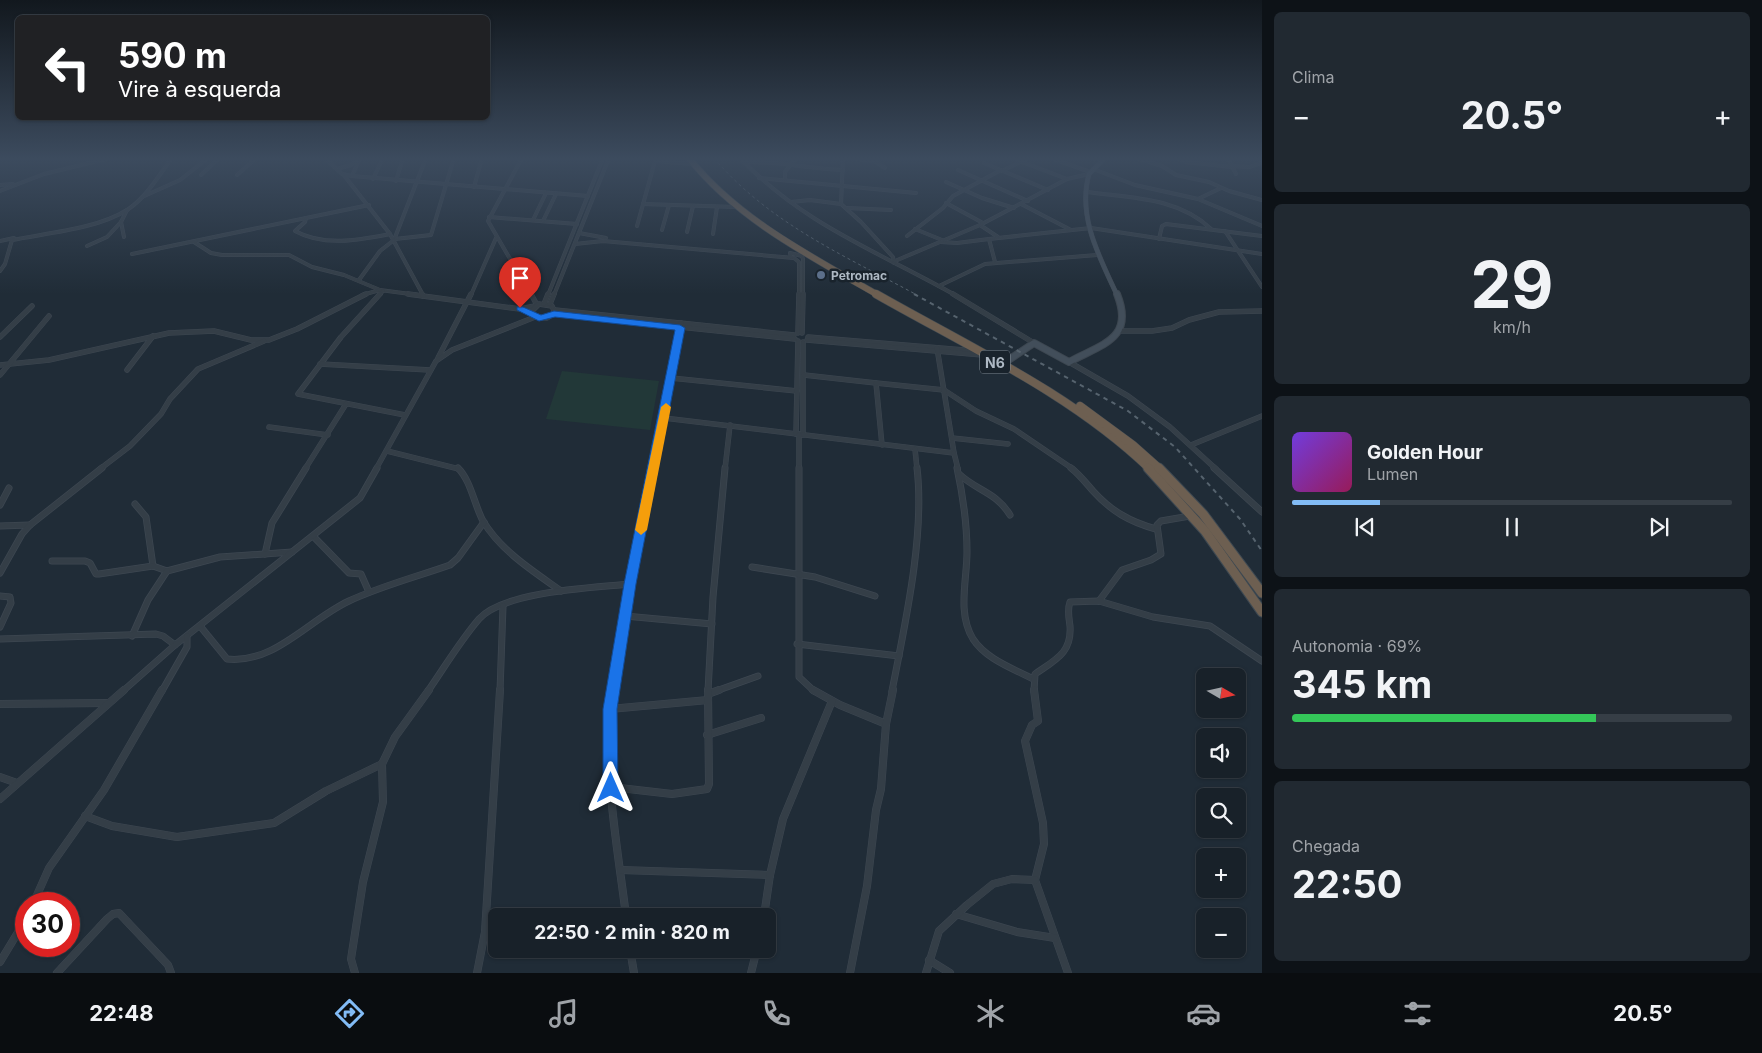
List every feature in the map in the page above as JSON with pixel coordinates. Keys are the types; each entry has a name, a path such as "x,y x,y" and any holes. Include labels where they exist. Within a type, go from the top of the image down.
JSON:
{"highway":[{"name":"N6","path":"732,203 815,256 980,353 1004,363 1066,403 1116,439 1168,486 1193,515 1232,565 1262,612"},
{"name":"N6","path":"742,203 756,214 1099,418 1165,472 1219,532 1262,593"}],"street":[{"path":"0,241 103,221 127,210 135,203"},
{"path":"359,280 380,251 394,240 409,203"},
{"path":"394,240 429,236 439,203"},
{"path":"497,203 488,220 496,238 536,306"},
{"path":"533,220 541,203"},
{"path":"543,221 551,203"},
{"path":"544,304 585,203"},
{"path":"550,304 591,203"},
{"path":"793,203 819,223 983,310 1034,344 1128,396 1191,445 1262,512"},
{"path":"836,203 841,204 857,216 895,262"},
{"path":"906,236 940,211 946,203"},
{"path":"947,203 982,224 998,237"},
{"path":"1001,203 1014,208"},
{"path":"1069,362 1117,335 1121,331 1123,316 1119,300 1097,255 1088,203"},
{"path":"1162,203 1198,215 1211,229"},
{"path":"1208,203 1262,226"},
{"path":"132,254 369,204 394,240 423,296"},
{"path":"637,226 643,204 736,207"},
{"path":"895,262 982,224 1021,204 1071,230"},
{"path":"662,230 669,205"},
{"path":"687,232 693,206"},
{"path":"713,234 717,207"},
{"path":"847,208 891,210"},
{"path":"87,246 107,237 121,222 127,210"},
{"path":"490,216 577,224"},
{"path":"306,218 305,222 295,231 325,240 355,240 390,234"},
{"path":"121,222 124,238"},
{"path":"1159,239 1162,226 1166,224 1262,236"},
{"path":"915,229 941,241 957,243 1091,228 1262,254"},
{"path":"1225,231 1262,287"},
{"path":"579,233 634,242 791,255 798,254 803,260 801,338 796,392 800,435"},
{"path":"0,271 8,258 9,244 17,238"},
{"path":"0,799 175,645 360,498 387,452 405,415 467,303 496,238"},
{"path":"989,239 995,262"},
{"path":"575,244 602,241 634,242"},
{"path":"194,242 210,253 290,255 312,267 359,280 381,290 467,303 520,308 550,304"},
{"path":"791,255 797,245"},
{"path":"791,255 803,260 815,256"},
{"path":"939,286 978,265 995,262 1097,255"},
{"path":"797,259 804,375 800,435 797,573 799,677 803,682 832,701 886,724"},
{"path":"0,573 22,534 30,525 130,446 162,414 170,399 198,369 288,333 361,295 381,290"},
{"path":"381,290 320,364 298,394 405,415"},
{"path":"550,304 555,312"},
{"path":"0,337 32,306"},
{"path":"534,316 532,309 536,306"},
{"path":"520,308 534,316 548,318 555,312 801,338 980,353"},
{"path":"1121,331 1152,331 1172,328 1189,320 1219,312 1262,311"},
{"path":"0,375 49,316"},
{"path":"436,361 452,350 534,316"},
{"path":"625,908 611,788 610,709 630,584 681,326"},
{"path":"0,365 46,362 117,342 180,331 209,331 266,341"},
{"path":"127,370 153,335"},
{"path":"1004,363 1034,344"},
{"path":"937,350 980,353"},
{"path":"937,350 959,473 967,550 965,615 970,633 990,656 1033,680"},
{"path":"320,364 430,370"},
{"path":"804,375 944,390 976,411 1014,429 1074,470 1101,500 1120,516 1136,524 1156,529"},
{"path":"671,378 796,392"},
{"path":"876,383 882,445"},
{"path":"265,554 272,523 346,404"},
{"path":"1191,445 1262,416"},
{"path":"664,418 954,453"},
{"path":"611,788 676,794 707,789 709,774 708,697 712,624 720,509 730,425"},
{"path":"269,427 328,435"},
{"path":"952,438 1008,444"},
{"path":"850,973 867,886 876,810 881,789 886,724 907,613 920,494 915,449"},
{"path":"387,452 458,468 463,473 484,522 508,551 561,591"},
{"path":"959,473 968,482 1001,500 1010,515"},
{"path":"0,505 9,488"},
{"path":"135,504 146,517 153,566"},
{"path":"1099,601 1105,597 1118,574 1127,568 1161,554 1156,529 1157,524 1161,521 1193,515"},
{"path":"200,626 223,657 239,661 263,654 279,647 333,609 369,592 450,565 458,558 484,522"},
{"path":"0,526 30,525"},
{"path":"313,536 349,573 361,574 369,592"},
{"path":"52,561 84,561 90,564 96,574 99,574 153,566 167,571 220,558 292,552"},
{"path":"752,567 797,573 843,583 875,596"},
{"path":"132,636 148,600 167,571"},
{"path":"355,973 351,959 363,882 383,802 382,764 394,737 480,618 517,600 561,591 630,584"},
{"path":"0,596 10,597 11,603 0,627"},
{"path":"1068,973 1036,880 1044,844 1043,823 1024,741 1032,725 1038,721 1040,712 1033,680 1041,668 1063,654 1071,638 1068,606 1070,602 1099,601 1146,615 1192,625 1210,626 1262,661"},
{"path":"477,973 485,932 499,738 503,606"},
{"path":"625,616 712,624"},
{"path":"0,639 160,635 175,645"},
{"path":"38,892 49,868 104,790 134,736 179,663 187,647 187,636"},
{"path":"797,644 899,656"},
{"path":"610,709 708,697 758,676"},
{"path":"765,908 770,875 783,819 832,701"},
{"path":"0,704 108,703"},
{"path":"707,735 761,718"},
{"path":"85,816 112,826 158,836 177,836 274,823 289,816 306,802 349,778 382,764"},
{"path":"0,778 17,783"},
{"path":"620,870 770,875"},
{"path":"926,973 939,931 956,914 993,884 1012,879 1036,880"},
{"path":"57,973 107,919 119,913 168,965 170,973"},
{"path":"956,914 1008,929 1055,938"},
{"path":"0,962 15,937"},
{"path":"632,958 634,973 640,973"},
{"path":"751,973 755,958"},
{"path":"929,960 950,973"}],"green space":[{"path":"562,371 659,381 650,430 546,419"}],"railway":[{"path":"762,203 808,236 917,295"},
{"path":"914,294 1128,411 1175,447 1240,519 1262,551"}],"slow traffic":[{"path":"641,530 666,407"}],"place":[{"name":"Petromac","path":"821,275"}],"route":[{"path":"520,308 539,318 548,318 554,314 680,328 664,418 630,584 610,709 611,788"}]}
